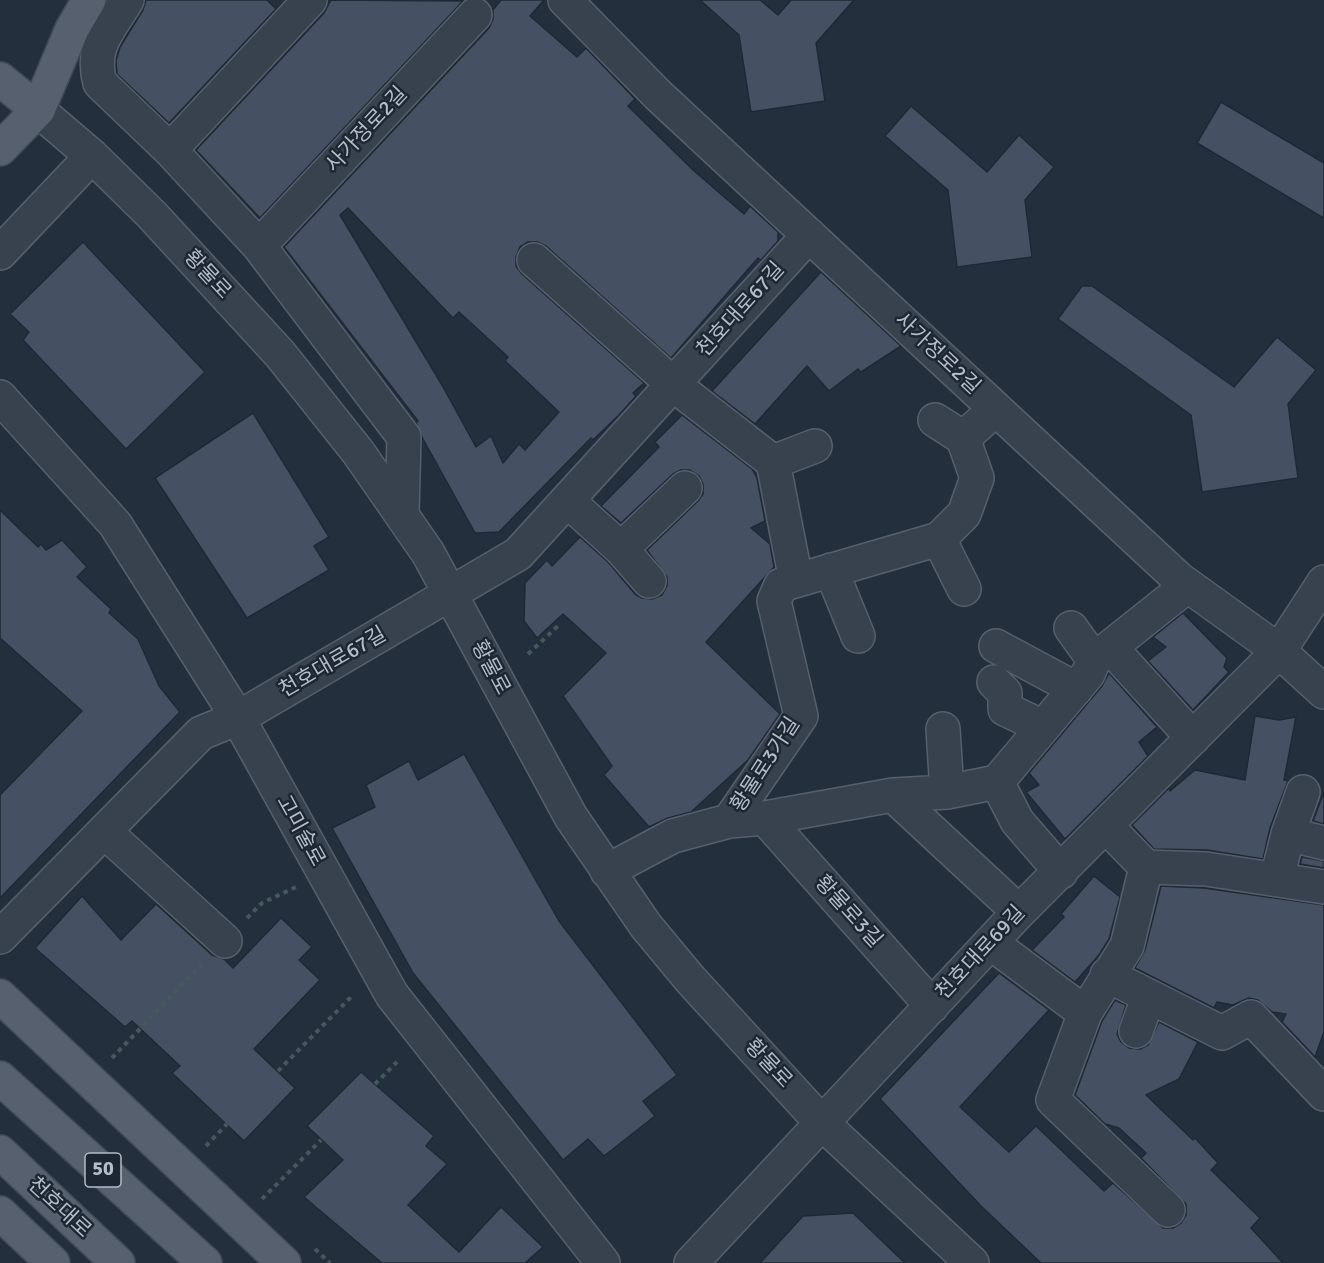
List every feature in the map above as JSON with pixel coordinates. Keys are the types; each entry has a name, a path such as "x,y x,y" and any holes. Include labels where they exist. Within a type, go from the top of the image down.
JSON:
{"main road":[{"path":"0,149 38,110 72,28 89,0"},
{"name":"황물로","path":"0,79 38,110"},
{"path":"0,996 284,1263"},
{"name":"50","path":"0,1078 205,1263"},
{"name":"천호대로","path":"0,1152 118,1263"},
{"path":"0,1213 52,1263"}],"street":[{"path":"127,0 97,49 96,69 100,83 170,150 259,246 404,437 402,513"},
{"path":"170,150 310,0"},
{"name":"사가정로2길","path":"565,0 658,95 1187,586 1280,651 1324,692"},
{"name":"사가정로2길","path":"259,246 475,15"},
{"name":"황물로","path":"38,110 92,156 152,215 280,354 358,452 402,513 451,595 571,817 646,926 690,979 822,1122 972,1263"},
{"path":"0,253 92,156"},
{"name":"천호대로67길","path":"0,938 201,733 238,718 518,554 809,235"},
{"path":"534,260 674,385 773,462 796,580"},
{"name":"고미술로","path":"0,398 115,524 238,718 392,995 603,1263"},
{"path":"935,420 963,438 996,409"},
{"name":"황물로3가길","path":"729,821 801,716 774,601 781,585 939,539 964,514 977,478 963,438"},
{"path":"773,462 815,446"},
{"path":"621,549 685,488"},
{"path":"568,501 621,549 649,581"},
{"path":"939,539 964,589"},
{"path":"831,570 858,636"},
{"name":"천호대로69길","path":"691,1263 1019,912 1107,827 1280,651 1324,582"},
{"path":"607,871 673,836 729,821 765,818 893,795 947,792 997,782 1076,689 1102,654 1187,586"},
{"path":"1071,628 1193,738"},
{"path":"996,646 1076,689"},
{"path":"994,682 1005,693 1005,709 1043,727"},
{"path":"943,729 947,792"},
{"path":"997,782 1017,821 1061,872"},
{"path":"1277,878 1288,834 1303,792"},
{"path":"893,795 1019,912"},
{"name":"황물로3길","path":"765,818 932,1006"},
{"path":"1107,827 1146,867 1206,869 1277,878 1324,887"},
{"path":"104,831 225,941"},
{"path":"1288,834 1324,843"},
{"path":"1146,867 1127,946 1085,1013 1053,1100 1168,1210"},
{"path":"991,943 1085,1013"},
{"path":"1107,975 1222,1033 1251,1017 1321,1079"},
{"path":"1136,1031 1149,996"}],"path":[{"name":"황물로","path":"528,654 560,624"},
{"path":"278,1071 352,996"},
{"path":"375,1084 398,1062"},
{"path":"206,1147 227,1124"},
{"path":"262,1200 321,1140"}],"building":[{"path":"146,0 267,0 276,9 169,123 117,74 116,61 120,47 143,10"},
{"path":"331,0 463,1 260,218 196,150 324,13"},
{"path":"501,0 544,0 530,16 577,57 586,48 635,99 628,106 693,170 744,214 750,206 778,232 778,241 761,260 758,258 671,358 546,246 537,242 528,242 520,247 516,257 516,266 522,274 644,383 633,393 636,396 619,415 593,440 591,438 499,532 475,533 423,439 416,422 418,421 284,247 489,28 493,19 493,10","holes":["348,208 453,318 459,312 508,357 505,361 559,412 525,450 519,444 503,463 491,436 476,447 442,385 340,215"]},
{"path":"700,0 760,0 778,15 791,0 854,0 816,43 825,101 751,112 739,35"},
{"path":"1221,102 1324,163 1324,218 1197,143"},
{"path":"911,106 987,172 1019,135 1054,167 1025,200 1032,257 957,267 948,190 885,136"},
{"path":"83,242 205,372 126,449 23,340 29,332 10,314"},
{"path":"821,272 901,346 861,372 858,369 829,391 807,366 755,424 712,391"},
{"path":"1082,286 1092,286 1234,387 1277,337 1316,370 1288,404 1298,478 1202,492 1191,415 1058,319"},
{"path":"253,413 329,537 314,546 329,570 247,618 155,478"},
{"path":"682,415 752,469 757,478 765,521 751,528 770,544 774,567 706,642 780,714 748,760 691,812 668,818 649,827 604,775 612,766 563,696 606,653 563,614 537,638 524,621 525,583 547,560 552,566 580,537 608,562 635,594 642,598 652,599 662,595 667,586 667,577 647,550 703,494 703,484 699,476 690,470 681,470 673,474 621,523 601,506 659,447 655,442"},
{"path":"0,510 38,547 41,544 46,550 62,540 87,567 77,577 111,609 109,613 138,639 159,686 180,712 0,898 0,795 82,711 0,638"},
{"path":"1183,613 1227,658 1224,667 1229,672 1193,710 1148,661 1166,647 1153,637"},
{"path":"1109,673 1157,727 1139,742 1148,756 1065,839 1026,792 1039,785 1029,773 1102,686"},
{"path":"1255,716 1279,720 1296,717 1284,780 1288,781 1270,828 1263,859 1207,850 1154,849 1132,825 1169,788 1170,791 1195,770 1245,780"},
{"path":"464,754 559,921 677,1075 643,1101 655,1116 604,1156 588,1139 563,1160 413,973 332,828 375,807 366,785 409,761 418,780"},
{"path":"1324,792 1324,824 1313,821"},
{"path":"1302,857 1324,861 1324,868 1300,864"},
{"path":"1094,876 1120,897 1109,939 1099,955 1075,982 1032,950 1064,917 1061,914"},
{"path":"1161,886 1204,888 1324,905 1324,1032 1315,1057 1282,1022 1286,1014 1272,1012 1258,1000 1249,998 1233,1005 1217,1002 1214,1008 1135,968 1145,950"},
{"path":"82,896 121,940 156,904 212,955 224,959 233,968 281,918 312,947 299,960 320,980 254,1049 295,1088 244,1141 172,1073 180,1066 132,1021 125,1027 35,948"},
{"path":"999,973 1049,1010 960,1107 1009,1152 1036,1126 1104,1191 1113,1183 1163,1228 1173,1228 1181,1223 1186,1215 1186,1204 1141,1158 1146,1153 1119,1128 1105,1124 1075,1095 1102,1021 1115,1000 1126,1005 1117,1034 1121,1042 1129,1048 1140,1049 1148,1045 1159,1022 1198,1042 1179,1079 1146,1095 1193,1140 1195,1138 1218,1163 1211,1170 1260,1218 1251,1228 1283,1263 1041,1263 982,1207 880,1099"},
{"path":"361,1072 434,1136 426,1146 447,1164 408,1205 459,1252 501,1207 543,1247 525,1263 382,1263 304,1197 343,1160 307,1126"},
{"path":"853,1213 905,1263 760,1263 803,1216"}]}
